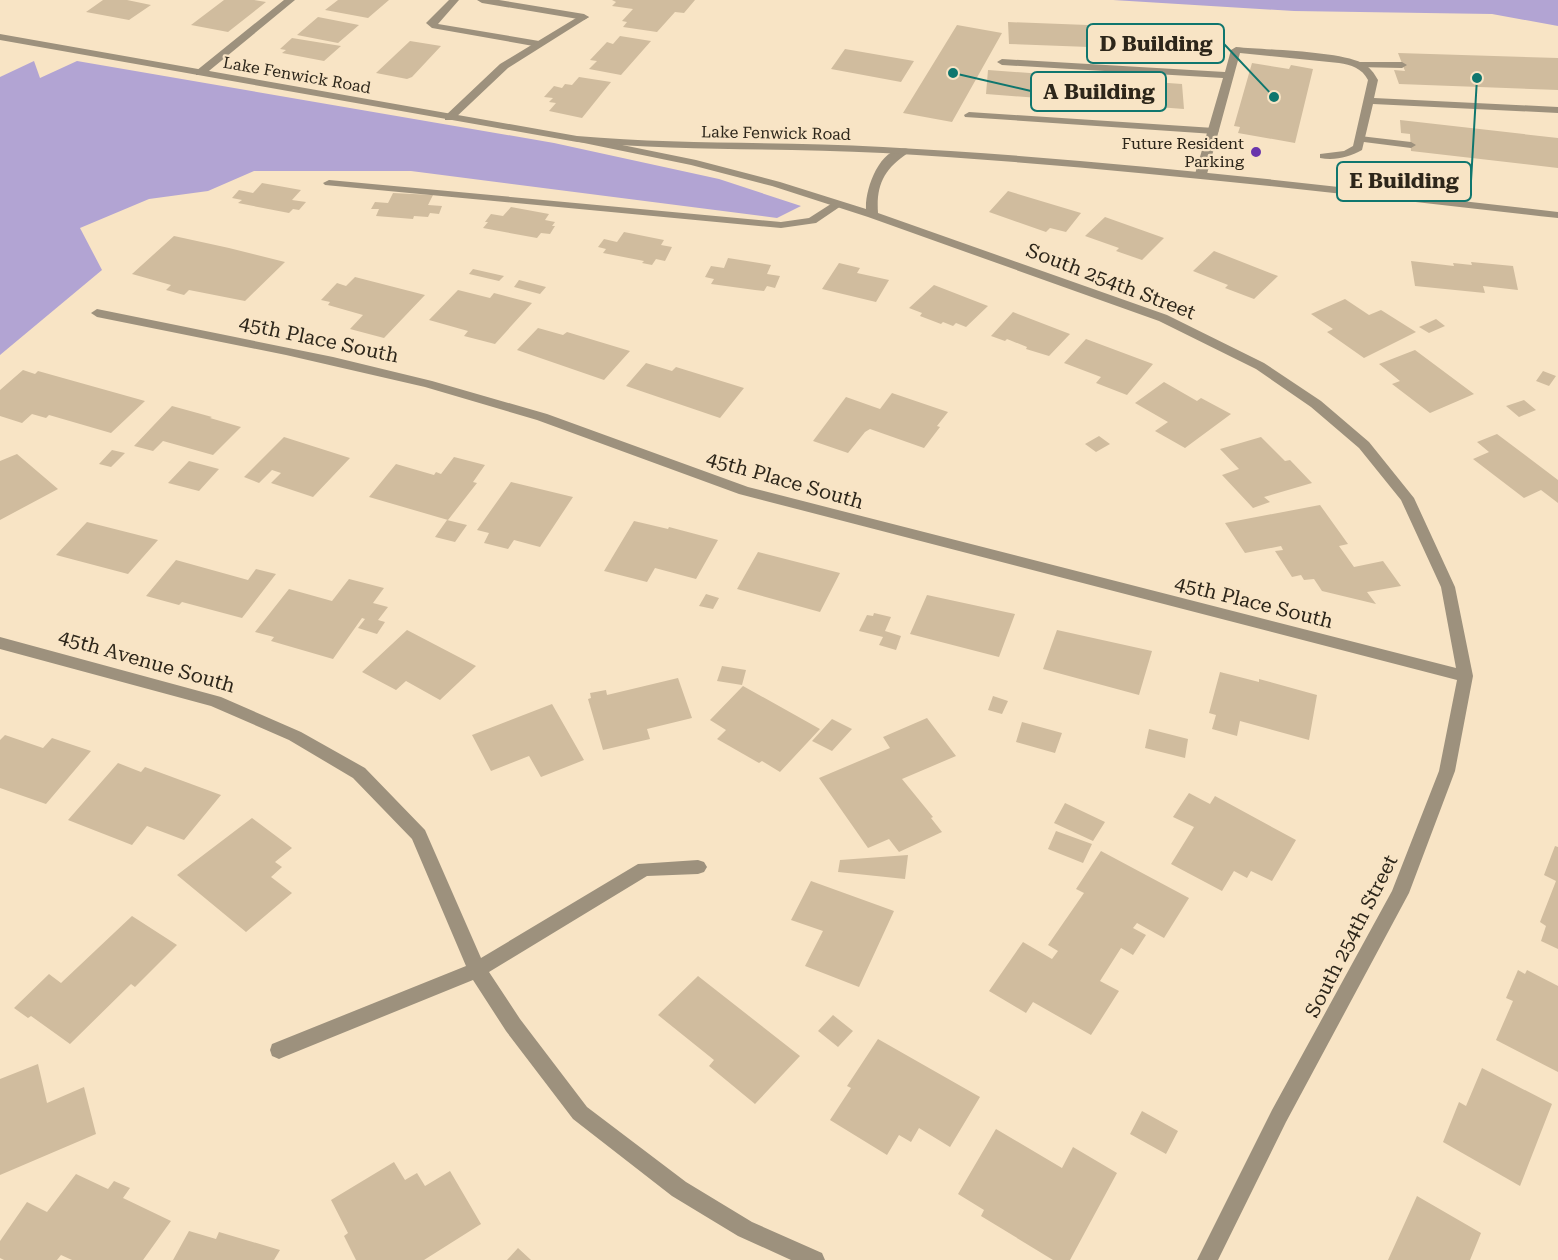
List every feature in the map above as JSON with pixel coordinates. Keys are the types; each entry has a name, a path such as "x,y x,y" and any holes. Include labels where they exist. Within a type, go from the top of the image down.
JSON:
{"street":[{"path":"200,73 290,0"},
{"path":"454,0 430,23 435,26 538,44"},
{"path":"449,118 493,74 584,17 482,0"},
{"name":"Lake Fenwick Road","path":"0,37 577,139 707,147 904,151 1201,174 1558,215"},
{"path":"1201,174 1236,50 1325,58 1356,64 1402,65"},
{"path":"1002,62 1229,75"},
{"path":"1324,156 1354,151 1360,139 1373,78 1369,72 1356,64"},
{"path":"1369,101 1558,110"},
{"path":"969,115 1214,131"},
{"name":"South 254th Street","path":"577,139 692,162 776,184 872,214 1163,318 1260,366 1316,404 1364,444 1407,498 1448,587 1465,676 1447,771 1400,893 1279,1116 1207,1260"},
{"path":"1360,139 1411,145"},
{"path":"872,214 870,197 879,172 891,159 904,151"},
{"path":"330,183 781,225 812,220 838,204"},
{"name":"45th Place South","path":"97,313 414,380 544,418 653,460 744,491 1465,676"},
{"name":"45th Avenue South","path":"0,643 215,701 295,736 359,773 419,835 477,970 513,1025 580,1113 678,1189 745,1229 815,1260"},
{"path":"279,1050 477,970 644,869 698,867"}],"shaded area":[{"path":"1113,0 1558,0 1558,26 1492,14 1294,11"},
{"path":"34,61 40,78 77,61 554,143 719,179 801,206 777,218 411,171 254,171 208,191 149,199 80,228 102,270 0,355 0,77"}],"building":[{"path":"103,0 127,0 151,5 129,20 86,12"},
{"path":"224,0 266,2 228,32 191,25"},
{"path":"338,0 389,0 368,18 325,10"},
{"path":"612,0 695,0 684,13 675,12 657,32 623,27 627,22 622,21 633,9 612,6 616,2"},
{"path":"318,17 359,25 338,43 297,35"},
{"path":"1008,22 1192,29 1196,51 1009,44"},
{"path":"957,25 1002,33 952,122 903,113"},
{"path":"620,36 651,41 621,75 589,69 597,61 590,60 607,42 613,44"},
{"path":"292,38 341,46 324,61 282,53 286,50 280,49"},
{"path":"410,41 441,46 412,77 407,79 376,73"},
{"path":"845,49 914,61 901,82 831,69"},
{"path":"1398,53 1558,58 1558,90 1399,84 1394,70 1405,71"},
{"path":"1252,63 1289,69 1291,65 1313,69 1295,143 1238,133 1240,127 1234,126"},
{"path":"988,70 1182,84 1184,109 986,94"},
{"path":"579,77 611,82 582,118 549,111 556,103 549,102 553,98 544,97 554,86 562,88 565,84 572,85"},
{"path":"1400,120 1558,138 1558,168 1411,151 1410,134 1401,133"},
{"path":"262,183 301,190 292,200 306,202 299,210 293,209 289,213 238,203 242,200 232,198 239,190 253,193"},
{"path":"1008,191 1081,213 1066,232 1050,228 1046,232 989,212"},
{"path":"393,193 433,195 428,205 442,206 439,214 430,213 428,217 414,216 413,219 376,216 379,209 371,209 375,202 388,203"},
{"path":"511,207 549,214 545,220 555,222 552,226 555,226 550,234 541,233 537,238 483,228 491,214 503,216"},
{"path":"1105,217 1164,238 1142,260 1116,251 1119,248 1085,236"},
{"path":"624,232 664,240 661,245 672,247 665,261 656,259 652,265 642,263 644,261 603,253 606,249 598,247 604,239 617,242"},
{"path":"174,236 285,262 245,301 189,290 184,295 166,290 171,285 132,274"},
{"path":"1214,251 1278,276 1254,299 1225,288 1228,285 1193,271"},
{"path":"728,258 771,265 767,274 780,276 775,288 767,286 764,291 711,284 714,279 705,277 711,266 724,268"},
{"path":"1411,261 1454,266 1453,263 1472,265 1471,262 1513,266 1518,290 1483,286 1485,293 1415,286"},
{"path":"839,263 860,268 857,273 889,280 876,302 822,289"},
{"path":"473,269 504,276 499,281 469,274"},
{"path":"355,277 425,295 384,338 350,329 363,315 328,305 330,302 321,300 337,283 346,286"},
{"path":"519,280 546,287 540,294 514,287"},
{"path":"934,285 988,306 966,327 956,323 953,326 943,322 941,324 920,316 922,313 909,308"},
{"path":"458,290 490,298 494,293 532,303 495,344 464,336 468,331 429,320"},
{"path":"1345,299 1369,315 1381,310 1416,332 1364,358 1327,332 1333,329 1311,314"},
{"path":"1013,312 1070,334 1049,356 1026,349 1027,347 1007,339 1005,341 991,336"},
{"path":"1436,319 1445,326 1429,333 1419,327"},
{"path":"538,328 563,335 567,332 630,351 604,380 517,350"},
{"path":"1086,339 1153,364 1127,395 1096,383 1101,377 1064,363"},
{"path":"1415,350 1474,394 1430,413 1392,384 1400,381 1379,364"},
{"path":"646,363 672,371 676,367 744,388 720,418 626,386"},
{"path":"23,370 35,374 38,371 145,401 111,433 49,415 46,418 32,414 22,423 0,416 0,390"},
{"path":"1543,371 1556,376 1549,386 1536,381"},
{"path":"1164,382 1197,401 1201,398 1231,414 1185,448 1155,431 1168,422 1135,403"},
{"path":"892,393 948,412 924,448 870,429 848,453 813,441 846,397 880,409"},
{"path":"1524,400 1536,410 1519,417 1506,406"},
{"path":"172,406 241,427 213,455 163,441 153,451 134,446"},
{"path":"1497,434 1558,480 1558,503 1541,490 1524,498 1473,459 1489,452 1477,442"},
{"path":"1099,436 1110,444 1096,452 1085,444"},
{"path":"284,437 350,458 313,497 271,483 281,473 272,470 259,483 244,477"},
{"path":"1261,437 1285,461 1290,460 1312,483 1264,497 1270,502 1253,508 1222,475 1239,469 1220,449"},
{"path":"112,450 125,453 111,467 99,464"},
{"path":"17,454 58,489 0,520 0,461"},
{"path":"454,457 485,465 473,482 477,483 448,520 369,497 396,464 434,475 436,472 441,474"},
{"path":"189,461 219,469 199,491 168,483"},
{"path":"511,482 573,497 540,547 514,540 508,549 484,543 489,533 477,530"},
{"path":"1320,505 1348,544 1339,546 1354,567 1383,561 1401,586 1367,592 1376,604 1322,591 1314,579 1304,580 1301,575 1292,577 1275,551 1283,550 1281,546 1245,553 1225,523"},
{"path":"447,520 467,525 455,542 435,537"},
{"path":"634,521 668,529 669,527 718,540 696,579 655,568 647,582 604,571"},
{"path":"87,522 158,540 128,574 56,555"},
{"path":"758,552 840,573 820,612 737,589"},
{"path":"176,560 248,580 256,569 276,574 242,618 182,602 179,605 146,596"},
{"path":"349,579 384,588 373,603 388,607 378,620 385,622 377,634 358,628 365,619 362,618 333,659 271,641 274,637 255,632 289,589 332,601"},
{"path":"706,594 719,598 713,609 699,606"},
{"path":"927,595 1015,614 999,657 910,634"},
{"path":"874,613 891,617 885,631 901,636 896,650 879,645 883,637 859,631 867,615 873,616"},
{"path":"407,630 476,666 440,700 406,681 396,690 362,672"},
{"path":"1057,630 1152,651 1139,695 1043,669"},
{"path":"722,666 746,670 742,685 717,681"},
{"path":"1220,672 1259,682 1259,679 1317,695 1309,740 1240,721 1237,736 1212,729 1216,715 1209,713"},
{"path":"678,678 692,718 647,729 650,739 603,750 588,699 591,698 590,693 606,690 607,695"},
{"path":"743,686 820,729 780,772 717,739 726,730 710,720"},
{"path":"993,696 1008,701 1002,714 988,710"},
{"path":"552,704 584,760 541,777 529,756 491,771 472,735"},
{"path":"927,718 956,756 902,779 933,817 931,818 942,832 899,852 889,839 868,848 819,778 890,748 883,737"},
{"path":"832,719 852,729 832,751 812,741"},
{"path":"1022,722 1062,733 1055,753 1016,742"},
{"path":"1149,729 1188,739 1185,758 1145,748"},
{"path":"5,735 43,748 52,738 91,751 46,804 0,788 0,740"},
{"path":"118,763 141,772 145,767 221,795 184,840 147,826 132,845 68,820"},
{"path":"1189,793 1210,804 1215,796 1296,840 1272,881 1251,871 1247,878 1234,871 1222,891 1171,864 1194,827 1173,817"},
{"path":"1065,803 1105,822 1093,841 1054,823"},
{"path":"252,818 292,848 275,862 282,867 271,877 292,893 246,932 177,875"},
{"path":"1056,831 1092,844 1083,863 1048,849"},
{"path":"1555,846 1558,847 1558,949 1541,941 1546,926 1540,922 1556,881 1544,875"},
{"path":"1101,851 1189,898 1164,938 1137,923 1133,928 1146,935 1133,955 1121,948 1100,981 1119,991 1091,1035 1033,1002 1026,1013 989,991 1023,942 1052,959 1058,951 1048,945 1084,893 1076,889"},
{"path":"908,855 905,879 838,872 840,860"},
{"path":"811,881 894,911 859,987 805,966 823,931 791,920"},
{"path":"132,916 177,945 135,987 131,984 70,1044 31,1016 28,1018 14,1008 49,974 61,983"},
{"path":"1518,970 1525,974 1527,970 1558,986 1558,1072 1496,1040 1513,1001 1506,998"},
{"path":"698,976 800,1056 755,1104 709,1066 714,1060 658,1015"},
{"path":"833,1015 853,1031 838,1047 818,1031"},
{"path":"878,1039 980,1097 950,1147 919,1128 911,1142 899,1135 887,1155 830,1120 851,1088 847,1086"},
{"path":"38,1064 47,1103 84,1087 96,1134 0,1175 0,1079"},
{"path":"1482,1068 1552,1104 1520,1186 1443,1142 1459,1102 1466,1106"},
{"path":"1142,1111 1178,1131 1166,1154 1130,1134"},
{"path":"996,1129 1062,1168 1073,1147 1117,1173 1070,1260 1053,1260 981,1216 984,1210 958,1194"},
{"path":"394,1162 405,1180 417,1173 425,1186 450,1171 481,1224 424,1260 356,1260 344,1236 348,1233 331,1200"},
{"path":"76,1174 108,1189 114,1181 130,1188 123,1198 171,1221 143,1260 72,1260 61,1255 57,1260 4,1260 0,1258 0,1241 27,1202 47,1212"},
{"path":"1417,1196 1481,1233 1470,1260 1388,1260"},
{"path":"189,1231 216,1239 219,1232 280,1250 274,1260 173,1260"},
{"path":"518,1248 531,1260 507,1260"}],"place":[{"name":"A Building","path":"953,73"},
{"name":"E Building","path":"1477,78"},
{"name":"D Building","path":"1274,97"},
{"name":"Future Resident Parking","path":"1256,152"}]}
